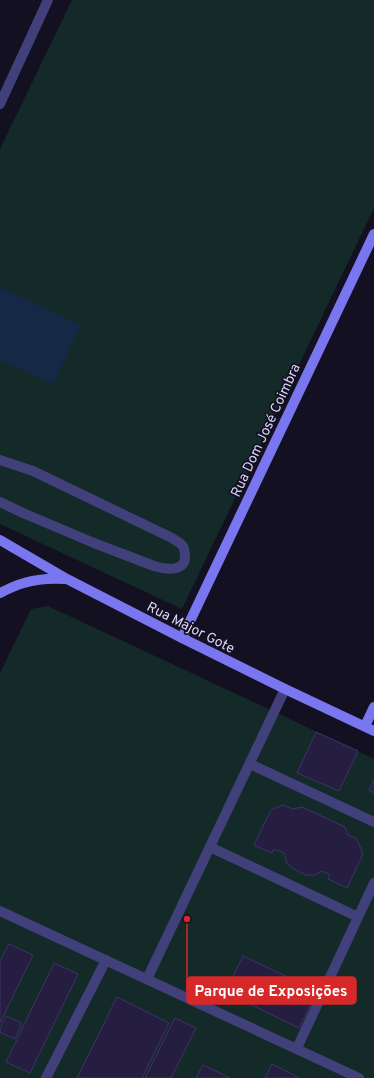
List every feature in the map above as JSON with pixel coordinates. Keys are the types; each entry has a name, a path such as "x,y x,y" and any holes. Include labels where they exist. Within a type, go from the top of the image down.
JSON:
{"street":[{"path":"0,104 48,0"},
{"name":"Rua Dom José Coimbra","path":"182,638 374,234"},
{"path":"0,460 33,471 172,538 181,545 185,551 185,561 180,567 174,569 164,569 154,566 94,543 0,502"},
{"name":"Rua Major Gote","path":"0,540 67,579 182,638 285,689 370,728"},
{"path":"0,593 30,581 51,578 67,579"},
{"path":"147,979 285,689"},
{"path":"370,728 374,707"},
{"path":"250,764 374,822"},
{"path":"210,847 358,917"},
{"path":"297,1048 374,883"},
{"path":"0,911 359,1078"},
{"path":"46,1078 106,960"}],"green space":[{"path":"72,0 374,0 374,208 182,609 0,524 0,149"},
{"path":"48,606 374,759 374,1078 0,1078 0,673 31,609"}],"water":[{"path":"0,287 81,325 53,384 0,360"}],"building":[{"path":"316,732 358,751 339,791 297,773"},
{"path":"374,779 374,793 369,790"},
{"path":"283,805 293,809 302,807 345,827 348,835 357,839 363,854 347,888 328,879 330,875 322,871 315,875 306,875 294,869 287,863 284,853 274,849 272,853 254,845 271,810"},
{"path":"9,944 33,955 0,1023 0,961"},
{"path":"243,956 317,991 299,1028 225,992"},
{"path":"54,963 78,974 30,1073 6,1062"},
{"path":"117,997 169,1023 142,1078 77,1078"},
{"path":"6,1016 22,1023 15,1039 0,1032"},
{"path":"175,1018 196,1028 171,1078 145,1078"},
{"path":"272,1064 299,1078 265,1078"},
{"path":"203,1065 230,1078 196,1078"}],"place":[{"name":"Parque de Exposições","path":"187,919"}]}
